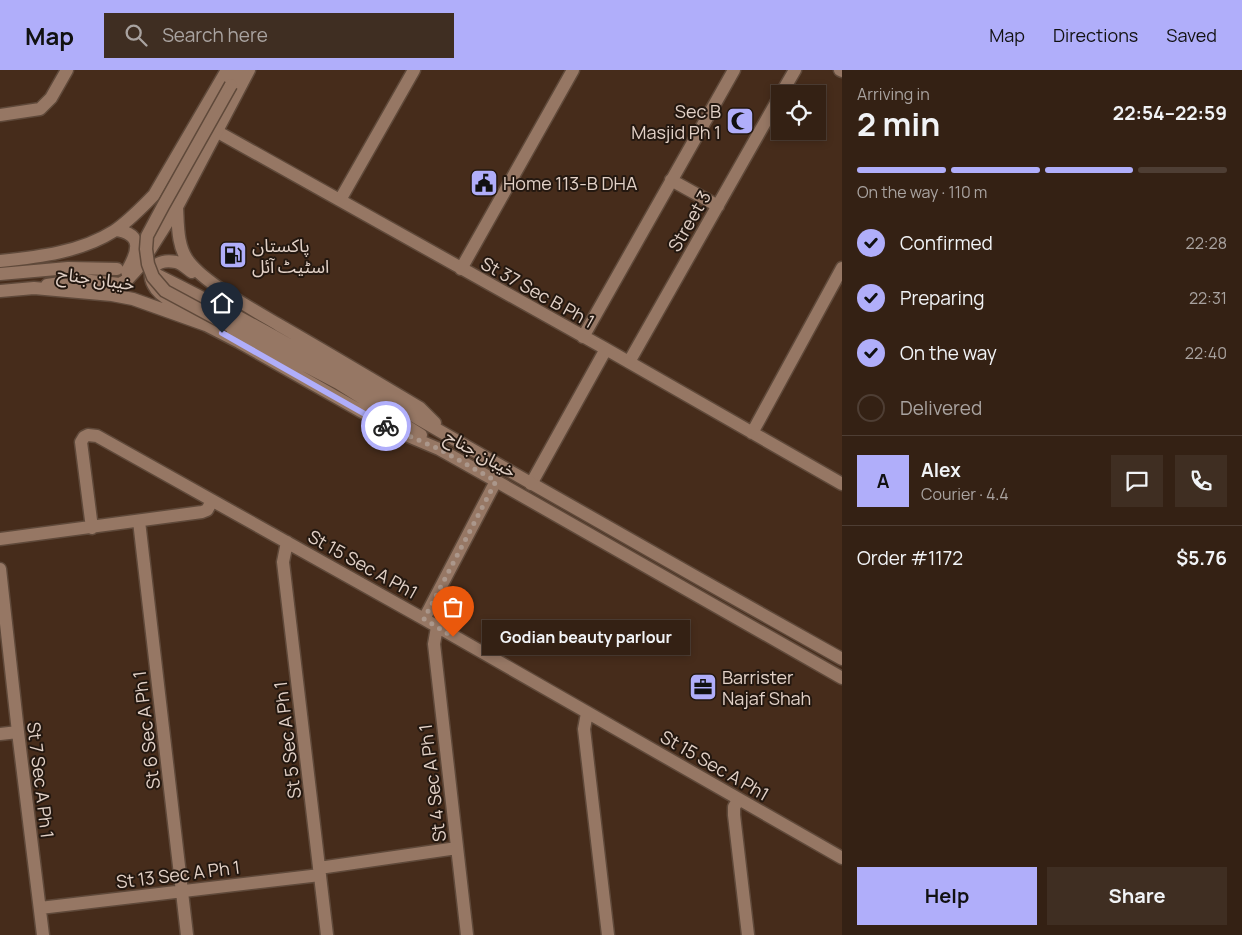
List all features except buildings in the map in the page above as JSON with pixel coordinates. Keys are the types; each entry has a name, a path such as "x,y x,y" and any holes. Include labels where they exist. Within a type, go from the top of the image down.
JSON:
{"street":[{"path":"0,115 40,109 51,98 67,70"},
{"path":"0,261 58,252 82,246 116,230 154,195 227,70"},
{"path":"237,70 231,85 147,236 148,264 153,277 165,291 338,383 420,434 439,449"},
{"path":"34,288 81,280 120,284 139,267 177,207 249,70"},
{"path":"340,200 414,70"},
{"path":"461,269 573,70"},
{"path":"582,337 734,70"},
{"name":"Street 3","path":"787,85 795,70"},
{"name":"Street 3","path":"629,362 771,113"},
{"name":"St 37 Sec B Ph 1","path":"216,131 606,349 842,484"},
{"path":"671,180 718,206"},
{"path":"177,207 178,226 183,252 190,263 207,279 254,310 420,408 448,436"},
{"path":"116,230 130,234 136,245 136,254 127,271 128,278"},
{"path":"206,325 191,312 162,296 153,284 150,273 158,263 167,261 178,262 197,275 207,279"},
{"name":"خیبان جناح","path":"0,274 68,268 117,269"},
{"path":"752,433 842,268"},
{"name":"خیبان جناح","path":"157,275 263,330 531,484 842,658"},
{"name":"خیبان جناح","path":"0,291 34,288 133,299 206,325 394,430 439,449 842,678"},
{"path":"531,484 606,349"},
{"name":"St 15 Sec A Ph1","path":"92,528 81,442 88,436 97,436 424,619 842,858"},
{"path":"424,619 496,481"},
{"path":"0,539 202,512 207,510 212,501"},
{"name":"St 6 Sec A Ph 1","path":"139,521 187,935"},
{"name":"St 5 Sec A Ph 1","path":"287,542 283,562 327,935"},
{"name":"St 7 Sec A Ph 1","path":"0,569 43,935"},
{"name":"St 4 Sec A Ph 1","path":"437,627 434,644 467,935"},
{"path":"587,713 584,729 608,935"},
{"path":"0,734 18,732"},
{"path":"739,799 734,807 734,815 748,935"},
{"name":"St 13 Sec A Ph 1","path":"40,908 182,892 457,848"}],"way so far":[{"path":"386,426 439,449 496,481 424,619 453,637"}],"place":[{"name":"Sec B Masjid Ph 1","path":"740,121"},
{"name":"Home 113-B DHA","path":"484,183"},
{"name":"پاکستان اسٹیٹ آئل","path":"233,255"},
{"name":"Godian beauty parlour","path":"453,637"},
{"name":"Barrister Najaf Shah","path":"703,687"}],"route":[{"path":"222,333 386,426"}]}
